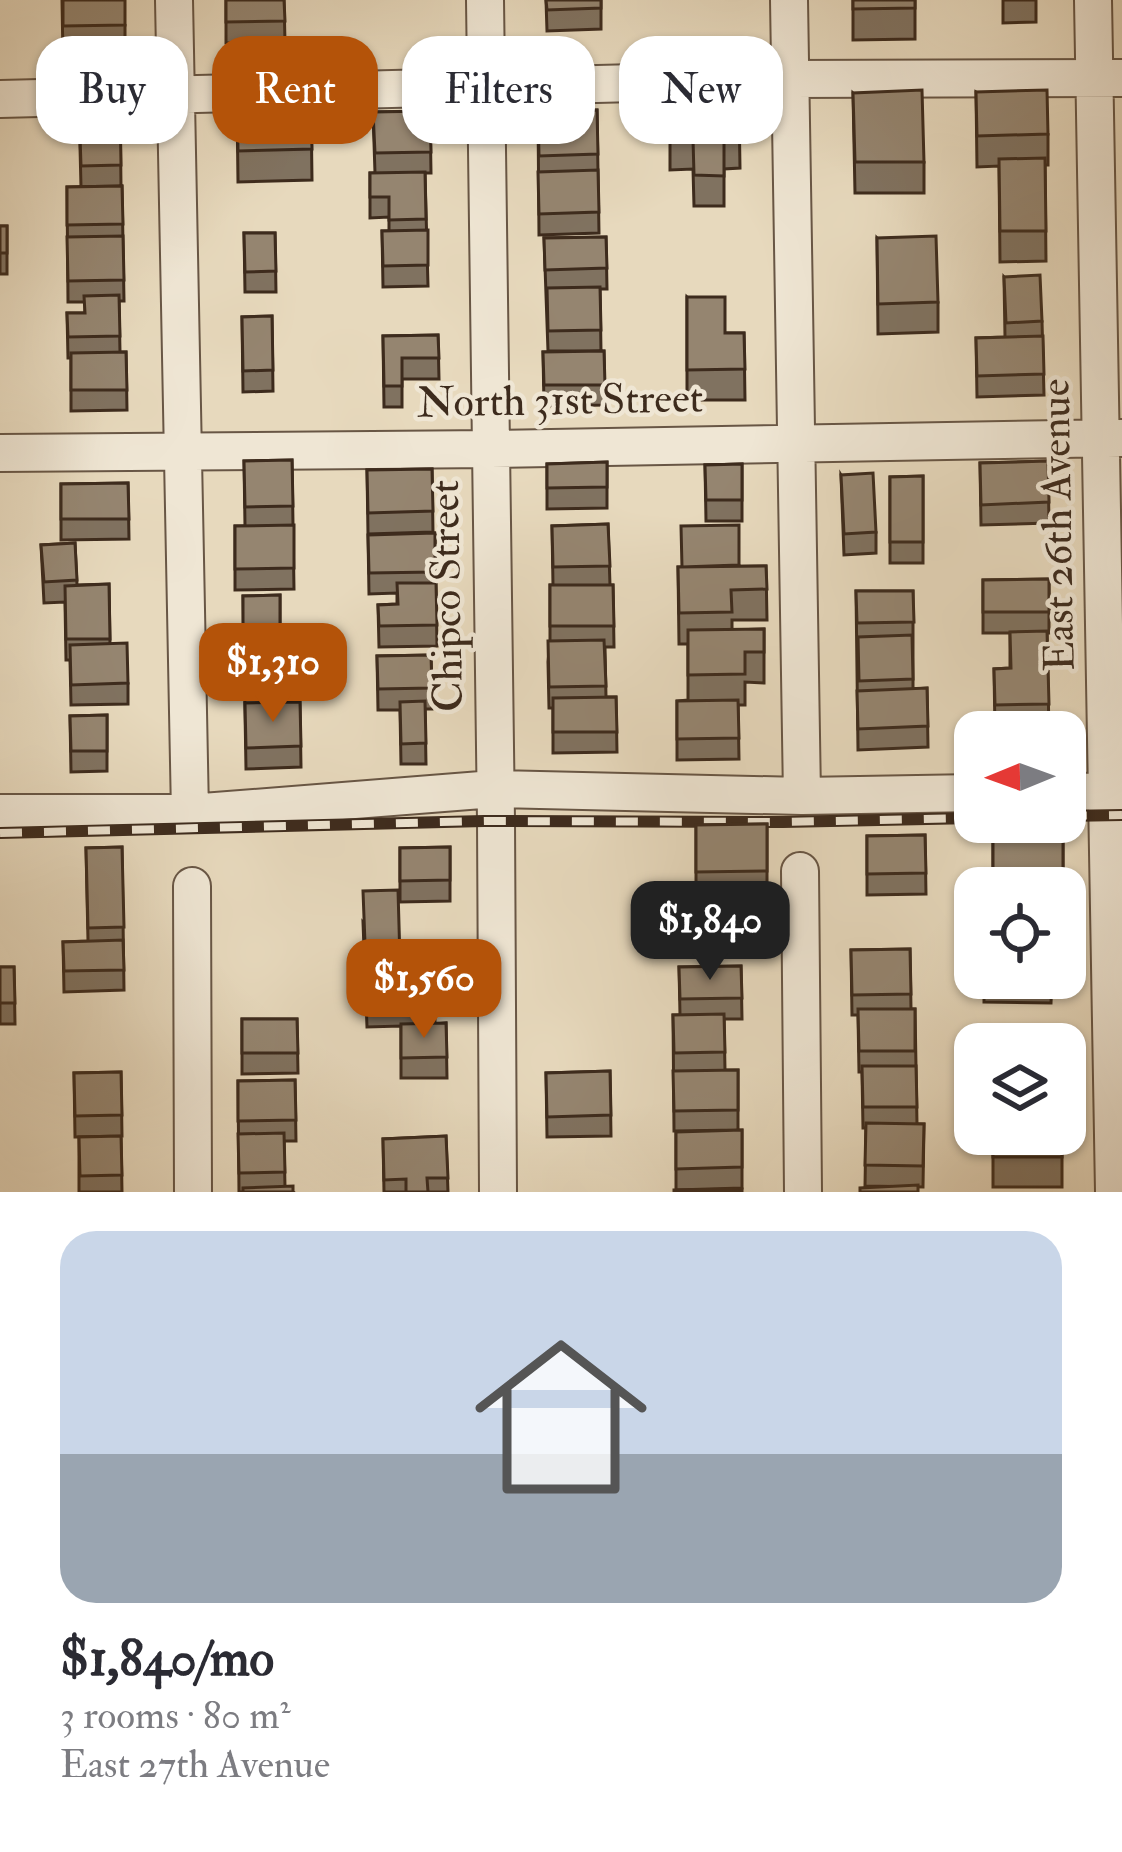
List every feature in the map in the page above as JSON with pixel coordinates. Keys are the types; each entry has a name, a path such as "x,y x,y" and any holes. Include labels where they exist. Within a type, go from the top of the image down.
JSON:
{"street":[{"path":"174,0 175,36"},
{"name":"Chipco Street","path":"484,0 484,36"},
{"path":"789,0 802,796"},
{"name":"East 26th Avenue","path":"1093,0 1108,79 1114,1192"},
{"path":"595,85 1108,79"},
{"path":"188,94 402,90"},
{"path":"0,99 36,98"},
{"path":"177,144 190,813"},
{"name":"Chipco Street","path":"486,144 498,1192"},
{"name":"North 31st Street","path":"0,453 1111,438"},
{"path":"0,813 190,813 494,789 802,796 954,793"},
{"path":"800,871 803,1192"},
{"path":"192,886 193,1192"}],"building":[{"path":"63,0 125,0 125,25 63,26"},
{"path":"226,0 284,0 285,21 226,22"},
{"path":"546,0 601,0 601,8 547,10"},
{"path":"853,0 915,0 915,8 853,9"},
{"path":"922,90 924,162 855,162 853,93"},
{"path":"1047,90 1048,134 977,136 976,92"},
{"path":"595,110 598,154 539,156 539,144 595,144"},
{"path":"402,111 402,144 431,144 431,152 375,153 378,112"},
{"path":"80,144 121,144 121,165 81,166"},
{"path":"238,144 312,144 312,149 238,151"},
{"path":"693,144 724,144 724,176 694,175"},
{"path":"1045,158 1046,231 1000,231 999,159"},
{"path":"598,170 599,212 539,214 538,172"},
{"path":"425,172 426,219 389,220 389,197 370,197 370,173"},
{"path":"122,186 123,224 67,225 67,187"},
{"path":"0,226 7,226 7,253 0,253"},
{"path":"428,230 428,265 383,266 382,231"},
{"path":"244,233 275,233 276,271 245,272"},
{"path":"123,236 124,280 68,281 67,237"},
{"path":"936,236 938,302 878,304 877,238"},
{"path":"606,237 607,268 545,270 544,238"},
{"path":"1040,275 1042,321 1006,323 1004,277"},
{"path":"600,287 601,330 548,331 547,288"},
{"path":"119,295 120,336 68,337 67,313 85,313 84,296"},
{"path":"687,297 725,297 725,333 744,333 745,369 687,370"},
{"path":"272,316 273,370 243,371 242,317"},
{"path":"438,335 439,358 402,358 402,386 384,386 383,336"},
{"path":"1043,336 1044,374 977,376 976,338"},
{"path":"604,351 605,385 544,385 543,352"},
{"path":"126,352 127,390 71,390 71,353"},
{"path":"292,460 293,506 245,507 244,461"},
{"path":"1048,461 1049,502 981,505 980,463"},
{"path":"607,462 607,487 547,488 547,464"},
{"path":"742,464 742,500 706,500 705,465"},
{"path":"432,469 433,511 368,513 367,470"},
{"path":"873,473 876,532 844,534 841,475"},
{"path":"923,476 923,542 890,542 890,477"},
{"path":"128,483 129,519 61,519 61,484"},
{"path":"608,524 610,566 553,567 552,526"},
{"path":"294,525 294,568 235,569 235,526"},
{"path":"739,525 739,565 682,567 681,526"},
{"path":"435,533 435,572 369,573 368,535"},
{"path":"75,543 77,580 44,582 41,545"},
{"path":"766,566 767,589 731,590 732,612 679,613 678,567"},
{"path":"1049,579 1049,612 983,612 983,580"},
{"path":"397,583 436,583 437,625 379,626 378,605 398,604"},
{"path":"109,584 110,639 66,639 65,586"},
{"path":"550,585 613,585 614,626 550,626"},
{"path":"856,591 913,591 914,622 857,623"},
{"path":"280,595 280,632 243,633 243,596"},
{"path":"764,629 764,652 745,652 745,674 688,675 688,630"},
{"path":"1047,631 1049,704 995,705 994,669 1011,668 1010,632"},
{"path":"912,635 913,679 859,681 858,637"},
{"path":"604,640 606,686 549,687 548,641"},
{"path":"127,643 128,683 71,685 70,645"},
{"path":"244,645 299,645 299,690 245,690"},
{"path":"431,655 432,688 378,689 377,656"},
{"path":"927,688 928,726 858,729 857,691"},
{"path":"616,697 617,732 553,732 553,698"},
{"path":"738,700 739,738 677,739 677,701"},
{"path":"425,701 426,743 401,744 400,702"},
{"path":"300,702 301,746 246,748 245,703"},
{"path":"107,715 107,751 71,751 70,716"},
{"path":"767,824 767,871 696,872 696,825"},
{"path":"925,835 926,873 867,874 867,836"},
{"path":"993,843 1063,843 1063,867 993,867"},
{"path":"122,847 124,927 88,928 86,848"},
{"path":"450,847 450,880 400,881 400,848"},
{"path":"398,890 400,960 434,959 435,994 367,996 363,891"},
{"path":"739,896 740,926 688,926 688,897"},
{"path":"123,940 124,970 64,971 63,942"},
{"path":"910,949 911,994 852,995 851,950"},
{"path":"741,966 742,998 680,999 679,967"},
{"path":"0,967 14,967 15,1003 0,1003"},
{"path":"858,1009 915,1009 915,1051 859,1051"},
{"path":"724,1014 725,1052 674,1053 673,1015"},
{"path":"242,1019 297,1019 298,1053 242,1053"},
{"path":"446,1023 447,1057 401,1058 401,1024"},
{"path":"862,1066 916,1066 917,1107 863,1107"},
{"path":"738,1070 738,1110 674,1111 673,1071"},
{"path":"610,1071 611,1115 547,1117 546,1073"},
{"path":"121,1072 122,1115 75,1116 74,1073"},
{"path":"295,1080 296,1120 238,1121 238,1081"},
{"path":"866,1123 924,1124 923,1166 865,1165"},
{"path":"742,1130 742,1167 676,1169 676,1132"},
{"path":"284,1133 285,1172 239,1173 238,1134"},
{"path":"121,1136 122,1175 80,1176 79,1137"},
{"path":"446,1136 448,1178 427,1178 428,1192 406,1192 406,1179 384,1180 383,1139"},
{"path":"993,1155 1062,1155 1062,1157"},
{"path":"918,1185 918,1192 860,1192 860,1188"},
{"path":"293,1186 293,1192 243,1192 243,1188"},
{"path":"674,1190 742,1192 674,1192"}],"railway":[{"path":"1086,816 1122,815"},
{"path":"0,833 484,821 954,818"}]}
